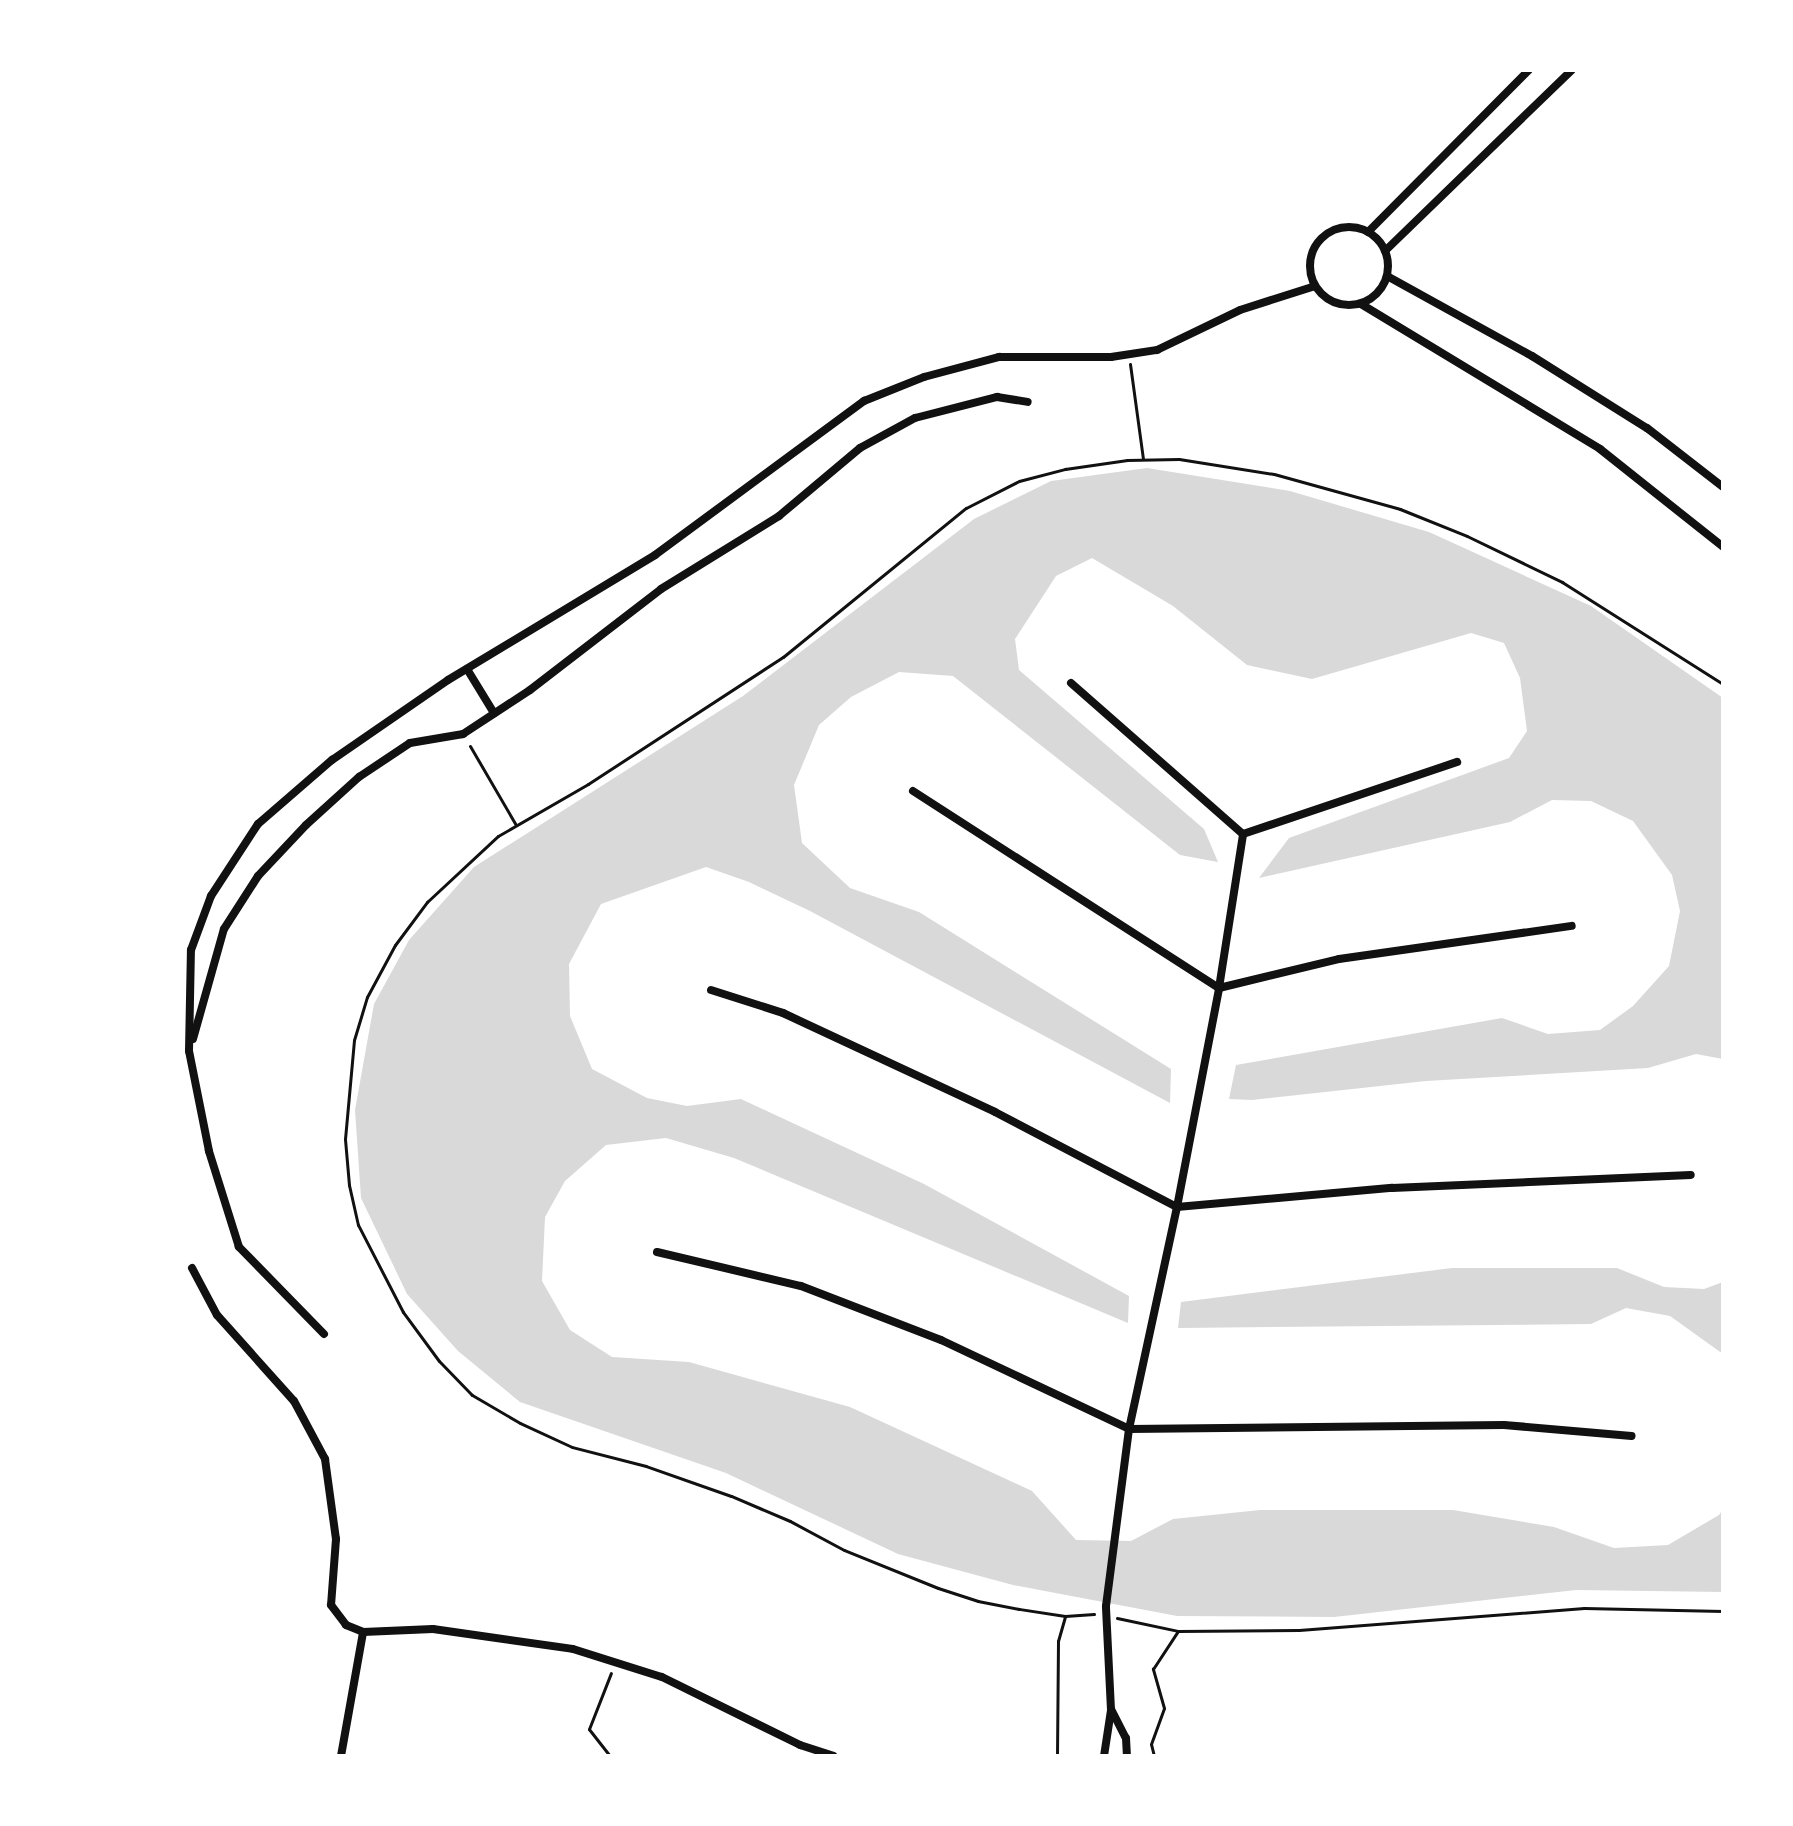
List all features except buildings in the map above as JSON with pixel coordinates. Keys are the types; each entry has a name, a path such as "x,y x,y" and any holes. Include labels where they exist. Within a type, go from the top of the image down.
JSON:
{"street":[{"path":"1368,232 1529,70"},
{"path":"1385,251 1572,70"},
{"path":"1343,227 1368,232 1385,251 1387,276 1373,298 1361,304 1335,303 1315,286 1309,261 1321,238 1343,227"},
{"path":"1387,276 1532,356 1647,428 1723,487"},
{"path":"324,1334 239,1247 209,1151 189,1051 191,950 211,896 258,824 332,760 467,669 655,555 864,401 924,377 999,357 1129,354 1157,350 1240,310 1315,286"},
{"path":"1361,304 1600,449 1723,547"},
{"path":"189,1051 224,929 258,876 306,825 359,777 410,743 463,734 530,690 661,589 779,516 860,448 915,418 997,397 1028,402"},
{"path":"467,669 494,713"},
{"path":"1071,683 1243,834"},
{"path":"1243,834 1457,762"},
{"path":"913,791 1219,988 1339,959 1572,926"},
{"path":"1104,1756 1111,1710 1105,1611 1129,1429 1177,1207 1219,988 1243,834"},
{"path":"711,990 796,1019 995,1112 1177,1207 1392,1188 1691,1175"},
{"path":"657,1252 801,1286 941,1340 1129,1429 1504,1425 1632,1436"},
{"path":"192,1268 217,1315 294,1401 325,1459 336,1539 331,1605 346,1625 363,1632 433,1629 490,1635 573,1649 662,1677 800,1745 833,1756"},
{"path":"341,1756 363,1632"},
{"path":"1111,1710 1126,1738 1127,1756"}],"path":[{"path":"1129,354 1143,459"},
{"path":"1723,684 1562,582 1467,536 1400,509 1274,474 1179,459 1143,459 1065,469 1019,481 966,508 783,657 588,784 516,825 462,868 427,902 395,945 367,997 354,1040 345,1139 349,1185 358,1225 403,1312 439,1361 472,1395 572,1447 646,1466 731,1496 844,1550 938,1588 978,1601 1065,1616 1105,1611 1178,1631 1299,1630 1584,1608 1723,1611"},
{"path":"463,734 516,825"},
{"path":"1057,1756 1058,1641 1065,1616"},
{"path":"1154,1756 1151,1744 1164,1708 1153,1669 1178,1631"},
{"path":"610,1756 589,1729 607,1680 618,1663"}],"shaded area":[{"path":"1147,468 1290,491 1429,532 1591,606 1723,698 1723,1059 1696,1054 1648,1068 1426,1081 1252,1100 1229,1099 1236,1065 1502,1018 1548,1034 1600,1030 1633,1006 1669,966 1680,911 1672,875 1633,821 1591,801 1552,800 1510,822 1259,878 1289,838 1509,758 1527,731 1520,678 1504,643 1471,633 1312,679 1247,665 1173,606 1092,558 1056,576 1015,639 1019,670 1204,829 1218,862 1180,855 953,676 899,672 851,697 819,725 794,785 802,843 850,888 919,912 1171,1069 1170,1103 810,911 749,882 706,867 601,904 569,964 570,1016 592,1069 647,1098 687,1106 741,1099 924,1184 1129,1296 1128,1323 734,1158 666,1138 606,1145 565,1181 545,1217 542,1281 570,1330 612,1357 689,1362 850,1407 1032,1491 1076,1540 1131,1541 1173,1519 1260,1510 1453,1510 1554,1527 1614,1548 1668,1545 1719,1515 1723,1509 1723,1592 1576,1590 1334,1617 1177,1616 1013,1585 898,1554 726,1473 520,1402 458,1351 407,1294 361,1198 355,1110 374,1004 409,940 474,867 743,696 974,519 1051,481"},
{"path":"1452,1268 1617,1268 1664,1287 1704,1289 1723,1282 1723,1354 1670,1316 1626,1308 1591,1324 1178,1328 1181,1302"}]}
